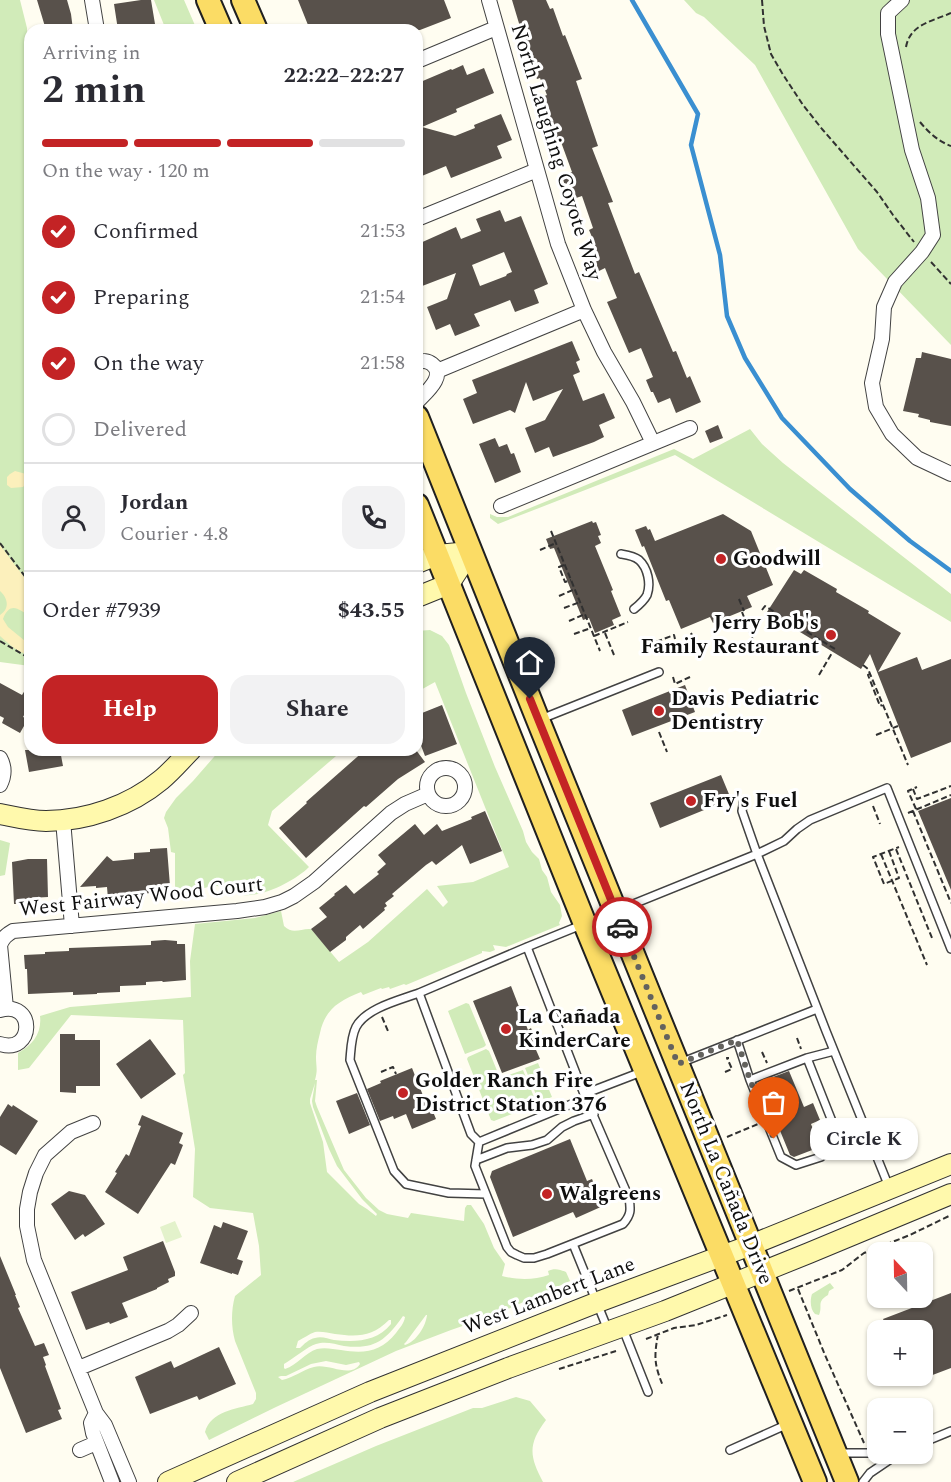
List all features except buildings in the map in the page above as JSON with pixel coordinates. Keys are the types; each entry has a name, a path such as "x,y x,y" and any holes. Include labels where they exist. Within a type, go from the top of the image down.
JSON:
{"main road":[{"path":"208,0 218,24"},
{"path":"243,0 253,24"},
{"name":"North La Cañada Drive","path":"423,432 847,1482"},
{"name":"North La Cañada Drive","path":"423,537 427,559 449,584 585,924 815,1482"},
{"path":"427,559 470,552"},
{"path":"423,595 449,584 470,552"},
{"path":"0,814 36,820 63,820 107,810 141,794 160,781 185,756"},
{"name":"West Lambert Lane","path":"168,1482 370,1392 597,1302 751,1245 951,1164"},
{"path":"237,1482 380,1418 763,1272 951,1194"}],"street":[{"path":"92,0 96,24"},
{"name":"North Laughing Coyote Way","path":"489,0 558,244 584,310 604,352 633,402 653,443"},
{"path":"902,0 888,13 888,34 912,150 928,198 933,235 922,252 895,282 884,307 882,339 872,383 876,407 892,434 917,458 951,474"},
{"path":"423,58 496,28"},
{"path":"423,217 537,170"},
{"path":"437,371 584,310"},
{"path":"423,362 432,364 438,376 423,395"},
{"path":"501,506 690,428"},
{"path":"0,758 4,771 0,785"},
{"name":"West Fairway Wood Court","path":"0,1044 10,1046 16,1044 26,1035 27,1028 19,1011 13,1008 3,1009 0,945 7,934 13,931 237,911 282,902 314,882 391,813 428,794"},
{"path":"63,820 72,926"},
{"path":"93,1123 71,1132 45,1155 30,1192 27,1226 34,1260 96,1413 105,1425 129,1482"},
{"path":"79,1368 168,1331 178,1326 191,1313"},
{"path":"96,1413 92,1423 96,1443 112,1482"},
{"path":"80,1449 96,1443"}],"lane":[{"path":"621,554 638,559 649,580 646,598 634,609"},
{"path":"538,720 659,672"},
{"path":"486,1194 449,1193 406,1184 394,1171 350,1060 355,1029 371,1012 757,854 784,841 810,820 887,788 951,949"},
{"path":"744,801 742,812 757,854 890,1188"},
{"path":"479,1142 475,1166 511,1252 524,1258 534,1258 623,1224 629,1218 631,1207 629,1198 585,1096 527,947"},
{"path":"419,993 471,1134 479,1142"},
{"path":"678,1064 817,1009"},
{"path":"737,1040 750,1080 781,1157 796,1166 821,1157 839,1139 865,1129"},
{"path":"750,1080 807,1058 834,1051"},
{"path":"807,1058 839,1139"},
{"path":"479,1142 645,1070"},
{"path":"476,1160 507,1148 532,1145 547,1140 562,1127 594,1114"},
{"path":"573,1244 597,1302 615,1329 648,1392"},
{"path":"730,1450 790,1423"},
{"path":"933,1438 951,1431"},
{"path":"836,1453 867,1453"},
{"path":"863,1482 870,1473 883,1464"}],"path":[{"path":"762,0 764,26 771,54 803,105 877,192 922,252 951,284"},
{"path":"904,54 907,40 915,28 951,13"},
{"path":"917,117 926,130 940,142 951,146"},
{"path":"550,531 600,651"},
{"path":"0,543 24,575"},
{"path":"540,549 556,543"},
{"path":"565,564 559,567 565,582 571,580"},
{"path":"559,596 575,589"},
{"path":"739,599 753,640"},
{"path":"564,608 580,602"},
{"path":"762,610 765,606 835,649"},
{"path":"569,621 585,614"},
{"path":"778,620 781,616"},
{"path":"594,636 628,622"},
{"path":"791,628 793,623"},
{"path":"574,634 591,628"},
{"path":"604,632 614,655"},
{"path":"692,633 701,655"},
{"path":"648,645 674,635 675,639"},
{"path":"0,641 24,655"},
{"path":"819,675 832,653"},
{"path":"862,665 868,669 908,765"},
{"path":"870,674 868,675 880,706 882,705 879,694"},
{"path":"673,677 675,684 690,677"},
{"path":"876,735 898,726"},
{"path":"659,732 667,752"},
{"path":"951,786 917,799 915,788 908,791 951,903"},
{"path":"908,813 951,795"},
{"path":"873,806 880,824"},
{"path":"888,851 899,878 884,884 873,857 881,854 888,851 924,837"},
{"path":"896,848 932,938"},
{"path":"881,854 927,965"},
{"path":"379,1009 388,1031"},
{"path":"725,1072 732,1069 727,1058 729,1058"},
{"path":"381,1072 393,1067 396,1074"},
{"path":"727,1137 767,1121"},
{"path":"793,1290 842,1270 864,1253 910,1235 951,1215"},
{"path":"797,1288 865,1444"},
{"path":"646,1339 674,1328 696,1325 728,1315"},
{"path":"658,1334 655,1359 663,1386"},
{"path":"596,1357 616,1351"}],"green space":[{"path":"0,0 20,0 26,24 24,24 24,665 0,662"},
{"path":"154,0 184,0 194,24 164,24"},
{"path":"684,0 951,0 951,345 858,249 755,65"},
{"path":"750,429 762,444 783,463 951,594 951,622 675,455 498,524 490,518 490,514 497,517 508,517 674,449 693,459"},
{"path":"430,630 442,636 449,645 526,842 539,859 551,892 560,905 562,916 560,925 506,947 493,945 495,950 482,951 482,953 406,985 390,989 389,987 381,988 363,995 361,992 334,1007 325,1018 317,1045 315,1101 344,1170 366,1198 379,1210 408,1218 411,1213 464,1221 465,1208 471,1205 505,1264 502,1276 532,1279 549,1275 548,1271 557,1269 566,1272 570,1281 497,1314 396,1351 209,1440 205,1432 213,1419 225,1412 253,1404 256,1399 256,1393 235,1341 232,1313 235,1296 261,1275 253,1213 210,1208 193,1197 195,1149 183,1075 185,1073 183,1020 71,1015 29,1068 18,1070 18,1053 28,1046 38,1033 40,1016 70,1007 191,997 190,961 195,924 255,918 281,911 284,926 287,929 294,931 311,929 339,962 368,942 427,889 443,907 448,902 437,886 473,882 509,867 435,682 423,689 423,631","holes":["315,1083 313,1107 329,1149 337,1166 362,1199 377,1214 376,1216 359,1204 327,1172 323,1142 310,1103","426,1315 425,1324 420,1333 413,1341 405,1345","403,1316 405,1317 403,1324 396,1333 378,1348 357,1352 329,1348 317,1349 284,1368 284,1364 319,1343 355,1347 379,1342","389,1320 391,1324 372,1338 350,1341 318,1337 296,1348 298,1341 315,1332 343,1335 364,1334 376,1330","326,1361 346,1365 359,1362 360,1364 351,1370 320,1366 286,1379 282,1380 278,1377 286,1376 311,1364"]},
{"path":"215,756 336,756 272,811 268,825 309,867 287,883 269,891 251,895 243,895 216,886 175,891 175,853 171,852 168,828 164,818 176,798"},
{"path":"0,840 10,843 5,875 0,876"},
{"path":"466,1003 469,1004 486,1045 465,1054 448,1011"},
{"path":"486,1049 489,1051 500,1078 523,1070 536,1102 535,1105 494,1121 491,1120 467,1059"},
{"path":"538,1063 552,1097 544,1100 542,1095 537,1097 525,1068"},
{"path":"175,1221 182,1237 166,1243 160,1227"},
{"path":"830,1283 834,1288 822,1300 819,1315 815,1314 811,1304 812,1294"},
{"path":"516,1397 530,1401 546,1420 536,1436 532,1450 535,1465 543,1482 293,1482 473,1408 482,1408"}],"sand":[{"path":"15,471 24,473 23,487 11,488 7,485 7,477"},
{"path":"0,545 24,577 24,613 12,608 3,619 8,627 24,640 24,653 0,636 0,615 7,607 7,603 0,591"}],"waterway":[{"path":"632,0 698,114 691,145 720,255 727,316 745,358 782,418 850,489 910,541 951,571"}],"way so far":[{"path":"622,927 678,1064 737,1040 750,1080 774,1139"}],"place":[{"name":"Goodwill","path":"721,559"},
{"name":"Jerry Bob's Family Restaurant","path":"831,635"},
{"name":"Davis Pediatric Dentistry","path":"659,711"},
{"name":"Fry's Fuel","path":"691,801"},
{"name":"La Cañada KinderCare","path":"506,1029"},
{"name":"Golder Ranch Fire District Station 376","path":"403,1093"},
{"name":"Circle K","path":"774,1139"},
{"name":"Walgreens","path":"547,1194"}],"route":[{"path":"530,699 622,927"}]}
